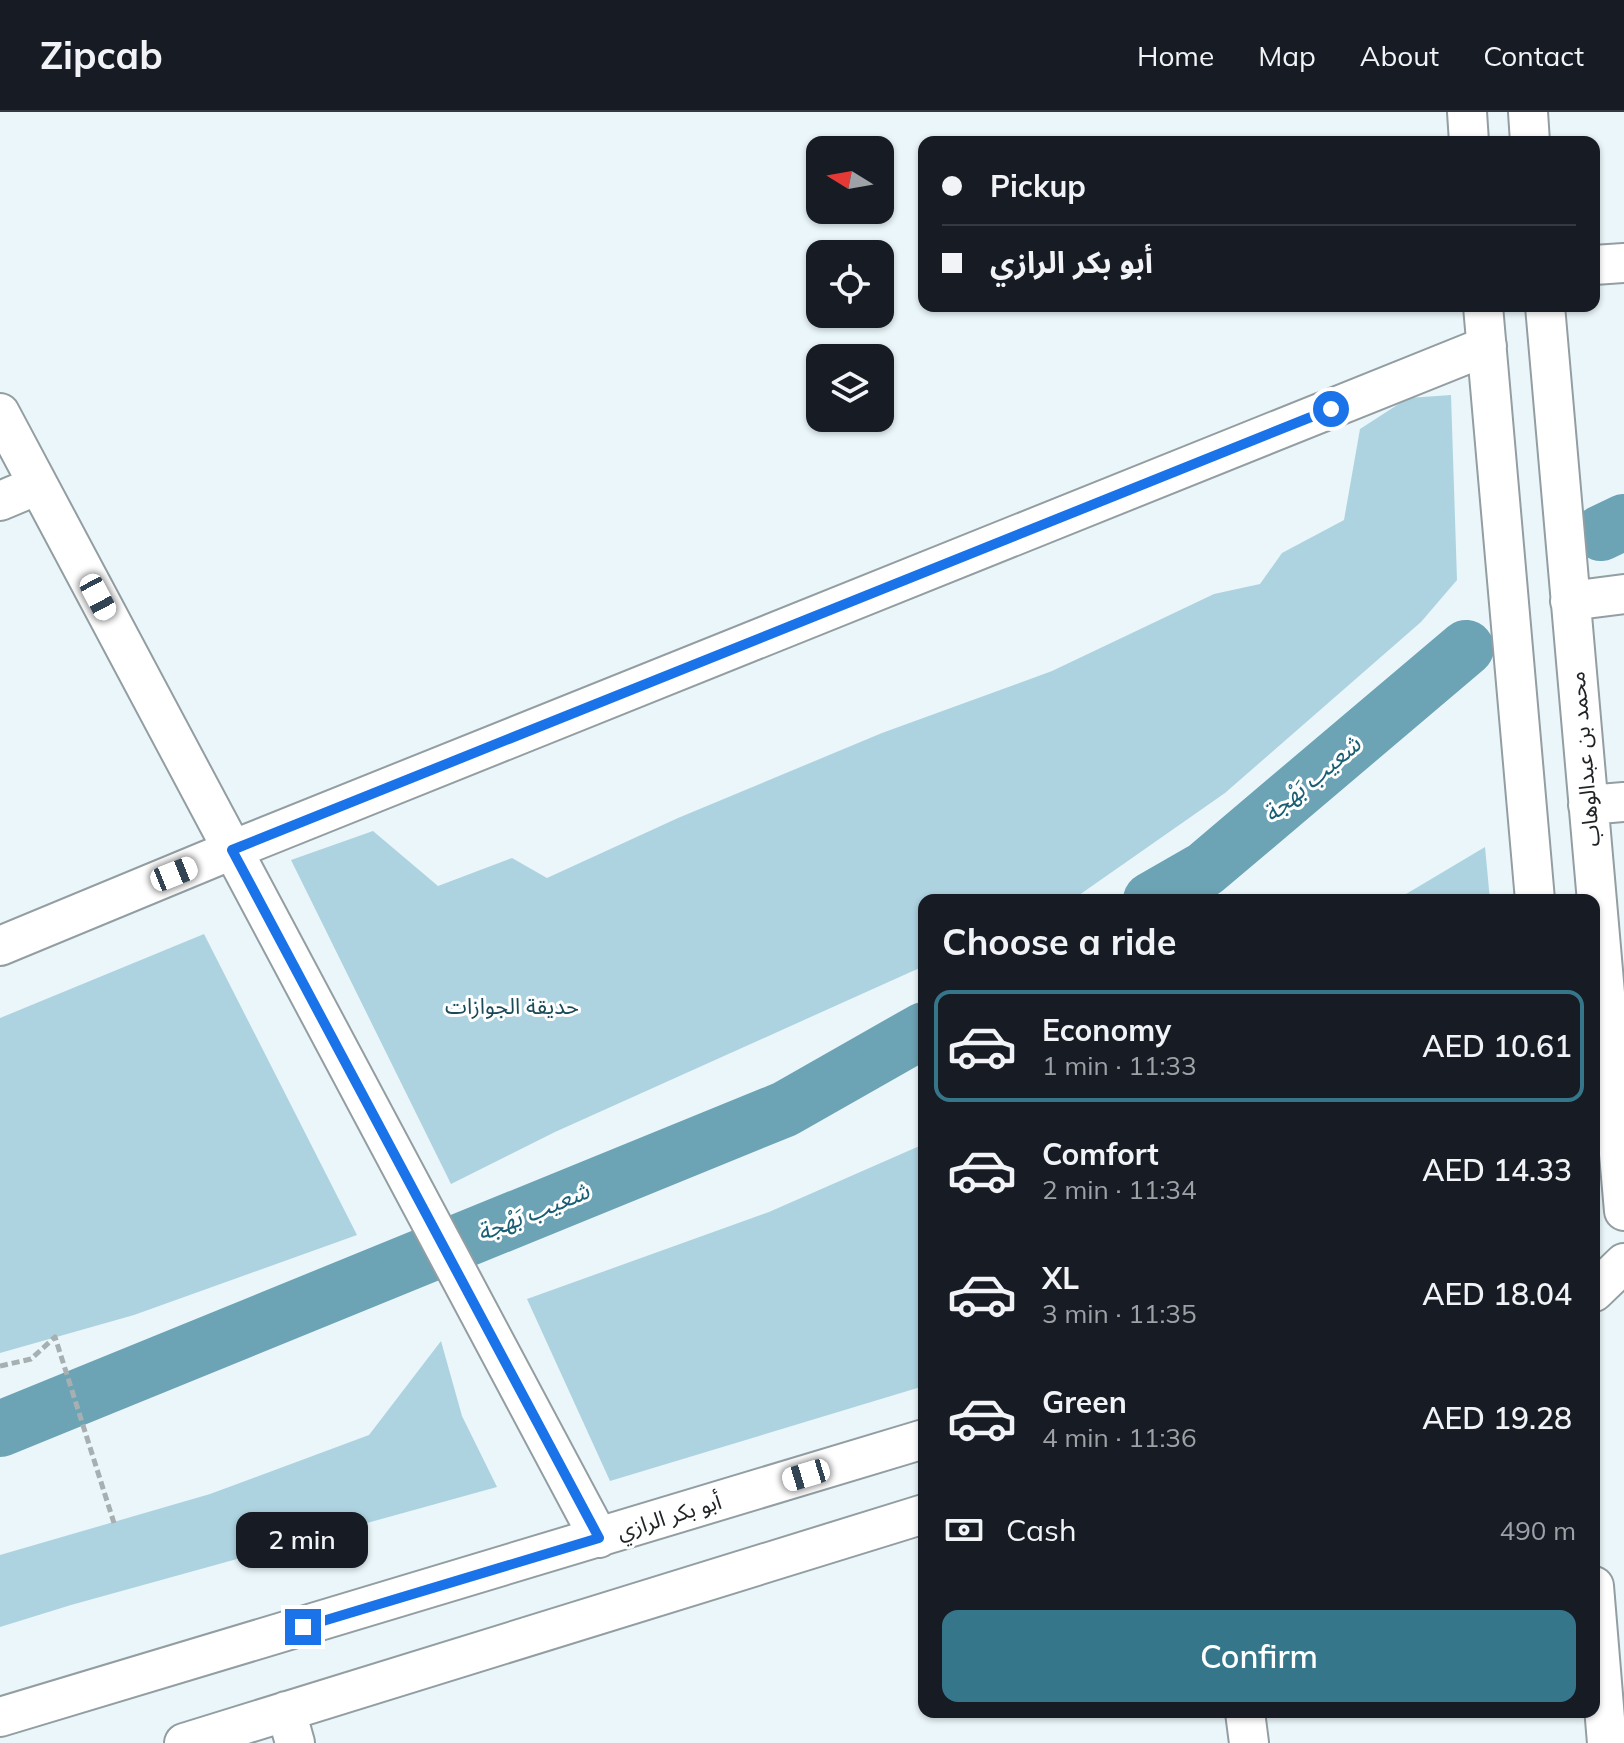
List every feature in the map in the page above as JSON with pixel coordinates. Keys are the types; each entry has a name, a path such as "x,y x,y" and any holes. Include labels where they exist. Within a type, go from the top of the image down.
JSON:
{"street":[{"path":"1467,112 1469,136"},
{"path":"1528,112 1530,136"},
{"path":"1600,265 1624,263"},
{"path":"1484,312 1534,894"},
{"name":"محمد بن عبدالوهاب","path":"1546,312 1570,601 1606,804 1624,1211"},
{"path":"0,946 1487,346"},
{"path":"0,413 599,1538"},
{"path":"0,501 38,485"},
{"path":"1570,601 1624,594"},
{"path":"1600,1250 1624,1260 1600,1286"},
{"name":"أبو بكر الرازي","path":"0,1717 918,1441"},
{"path":"184,1743 291,1727 918,1516"},
{"path":"1600,1658 1607,1743"},
{"path":"1246,1718 1249,1743"}],"path":[{"path":"0,1366 31,1359 55,1337 114,1523"}],"green space":[{"name":"حديقة الجوازات","path":"1451,395 1457,580 1421,622 1225,793 1081,894 918,894 918,969 555,1132 451,1184 291,860 373,831 438,886 512,858 547,878 678,818 882,733 1052,671 1214,594 1260,584 1282,553 1344,520 1360,429 1408,398"},
{"path":"1485,847 1489,894 1406,894"},
{"path":"204,934 357,1235 134,1315 0,1353 0,1018"},
{"path":"918,1147 918,1388 610,1481 527,1299 769,1212"},
{"path":"441,1341 462,1416 497,1487 0,1627 0,1555 210,1494 369,1435"}],"waterway":[{"name":"شعيب بَهْجة","path":"1601,533 1624,522"},
{"name":"شعيب بَهْجة","path":"1161,894 1205,869 1466,648"},
{"name":"شعيب بَهْجة","path":"0,1429 785,1109 918,1033"}],"route":[{"path":"303,1627 599,1538 232,850 1331,409"}]}
